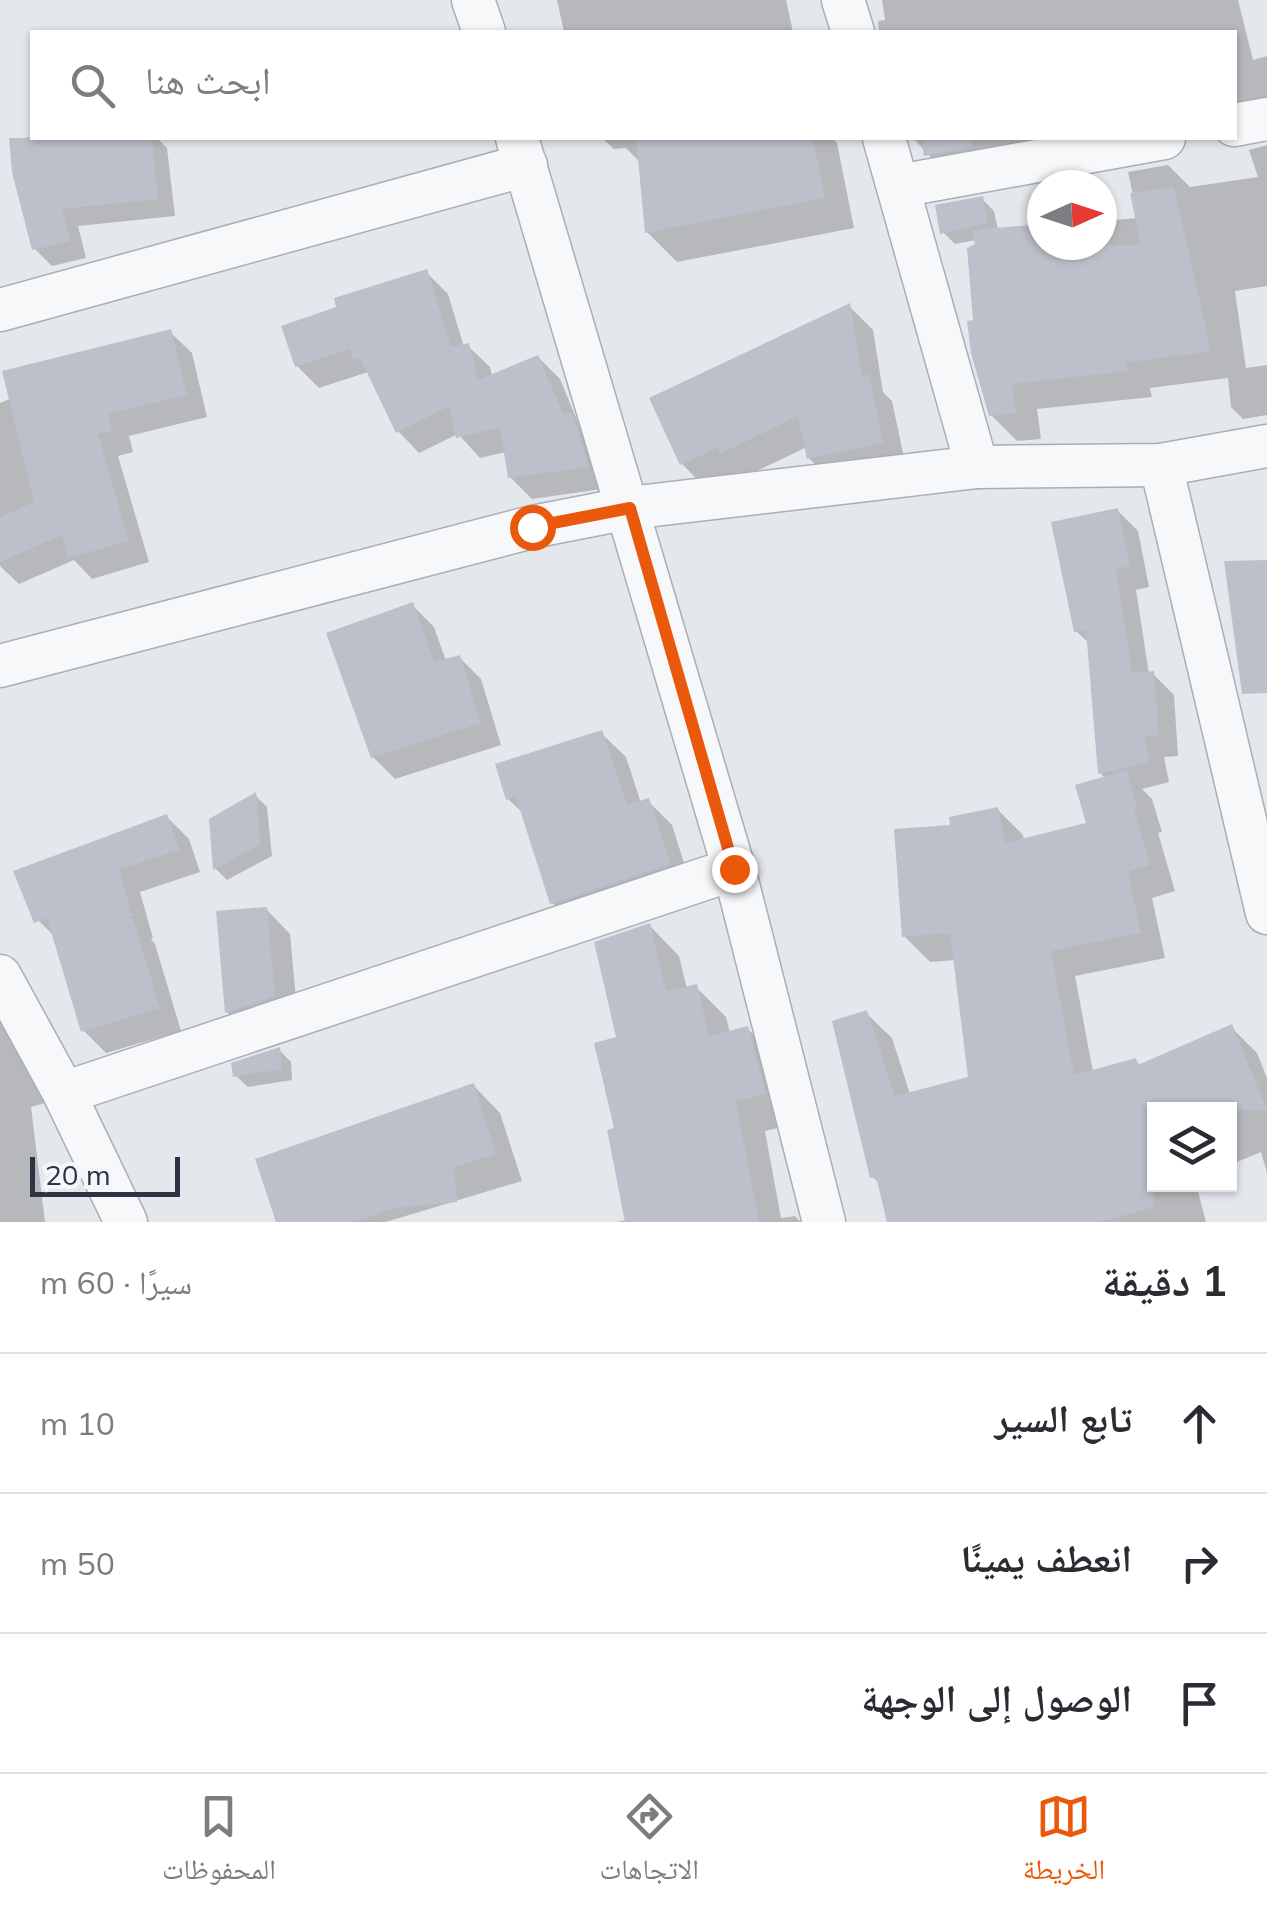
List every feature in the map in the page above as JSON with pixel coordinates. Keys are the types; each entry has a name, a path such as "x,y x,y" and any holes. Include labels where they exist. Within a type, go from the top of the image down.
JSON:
{"street":[{"path":"474,0 483,30"},
{"path":"843,0 852,30"},
{"path":"1237,124 1267,119"},
{"path":"885,140 977,467"},
{"path":"899,186 1153,140"},
{"path":"0,310 522,151 734,869 824,1222"},
{"path":"0,666 532,527 630,508 977,467 1161,465 1267,446"},
{"path":"1161,465 1267,913"},
{"path":"64,1093 734,869"},
{"path":"0,976 64,1093 126,1222"}],"building":[{"path":"9,138 152,140 158,199 62,209 70,241 32,250 12,172"},
{"path":"636,140 813,140 825,198 645,233"},
{"path":"921,140 970,140 972,147 924,156"},
{"path":"1174,187 1211,351 1125,363 1128,371 1012,384 1016,413 989,416 971,353 967,321 973,320 967,248 975,244 971,230 1027,225 1027,260 1117,260 1117,245 1141,245 1130,193"},
{"path":"983,196 988,223 940,234 935,205"},
{"path":"427,269 451,347 469,343 478,380 538,355 563,413 572,412 589,467 508,478 500,427 456,438 449,406 396,433 360,358 353,360 349,349 295,367 281,326 336,307 334,298"},
{"path":"850,303 862,376 869,374 883,443 807,459 798,416 720,454 717,448 680,465 649,398"},
{"path":"171,329 187,395 108,414 112,431 98,434 129,541 68,558 62,535 0,562 0,517 34,502 2,371"},
{"path":"1118,508 1130,566 1116,569 1132,673 1154,671 1159,735 1144,737 1150,762 1098,774 1086,630 1074,632 1051,522"},
{"path":"1267,560 1267,693 1242,694 1224,561"},
{"path":"413,602 434,662 460,655 481,723 371,758 326,633"},
{"path":"602,730 627,805 649,798 670,864 550,904 516,797 506,800 495,764"},
{"path":"1127,770 1150,865 1128,872 1141,933 1051,951 1074,1075 1136,1058 1138,1065 1232,1024 1267,1110 1237,1110 1237,1102 1147,1102 1147,1192 1154,1192 1154,1207 1100,1222 887,1222 876,1177 870,1178 832,1021 867,1010 895,1096 968,1077 950,933 902,937 894,829 950,825 949,817 998,807 1005,843 1086,823 1075,785"},
{"path":"256,792 261,844 213,870 209,819"},
{"path":"167,814 179,850 119,870 132,915 124,919 133,918 160,1008 81,1032 47,918 34,923 13,871"},
{"path":"267,907 275,996 225,1013 216,911"},
{"path":"650,923 666,991 697,984 709,1036 748,1026 766,1094 736,1101 759,1222 625,1222 607,1130 614,1128 594,1043 616,1037 594,942"},
{"path":"280,1047 282,1069 233,1077 231,1063"},
{"path":"474,1083 496,1154 454,1167 457,1202 394,1208 354,1222 276,1222 255,1159"}],"route":[{"path":"532,527 630,508 734,869"}]}
